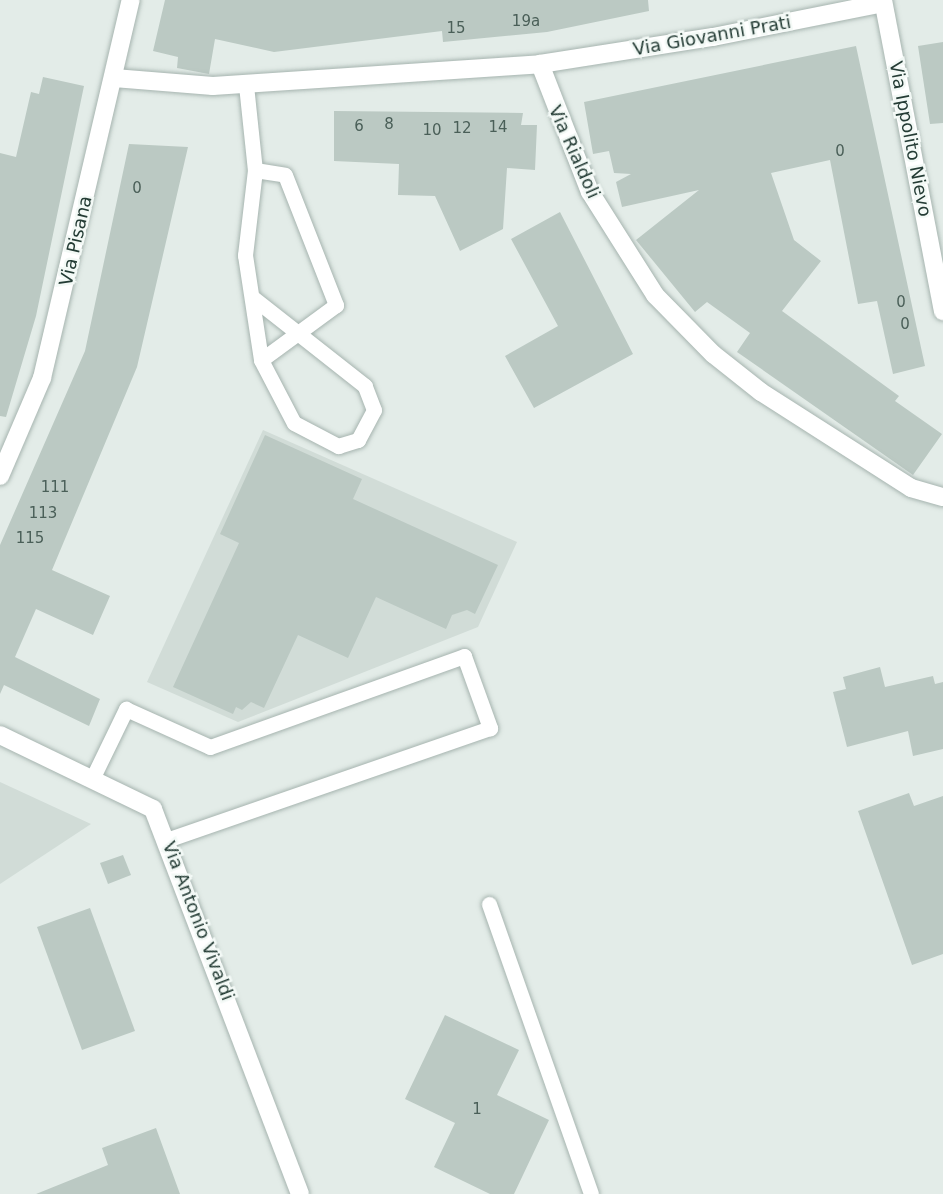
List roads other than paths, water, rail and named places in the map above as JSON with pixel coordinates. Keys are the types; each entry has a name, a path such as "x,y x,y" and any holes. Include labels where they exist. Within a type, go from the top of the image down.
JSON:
{"street":[{"name":"Via Pisana","path":"0,476 42,378 131,0"},
{"name":"Via Giovanni Prati","path":"540,64 713,38 883,1"},
{"name":"Via Ippolito Nievo","path":"883,1 943,311"},
{"path":"114,78 182,86 246,85 540,64"},
{"name":"Via Rialdoli","path":"540,64 590,192 655,295 713,354 761,392 911,488 943,497"},
{"name":"Via Antonio Vivaldi","path":"0,735 93,777 153,809 167,840 300,1194"}],"lane":[{"path":"246,85 255,170 245,255 261,360 294,423 338,446 358,440 374,410 365,386 295,337 253,298"},
{"path":"255,170 285,175 336,305 261,360"},
{"path":"93,777 126,709 210,747 464,656 490,728 167,840"},
{"path":"489,904 591,1194"}]}
